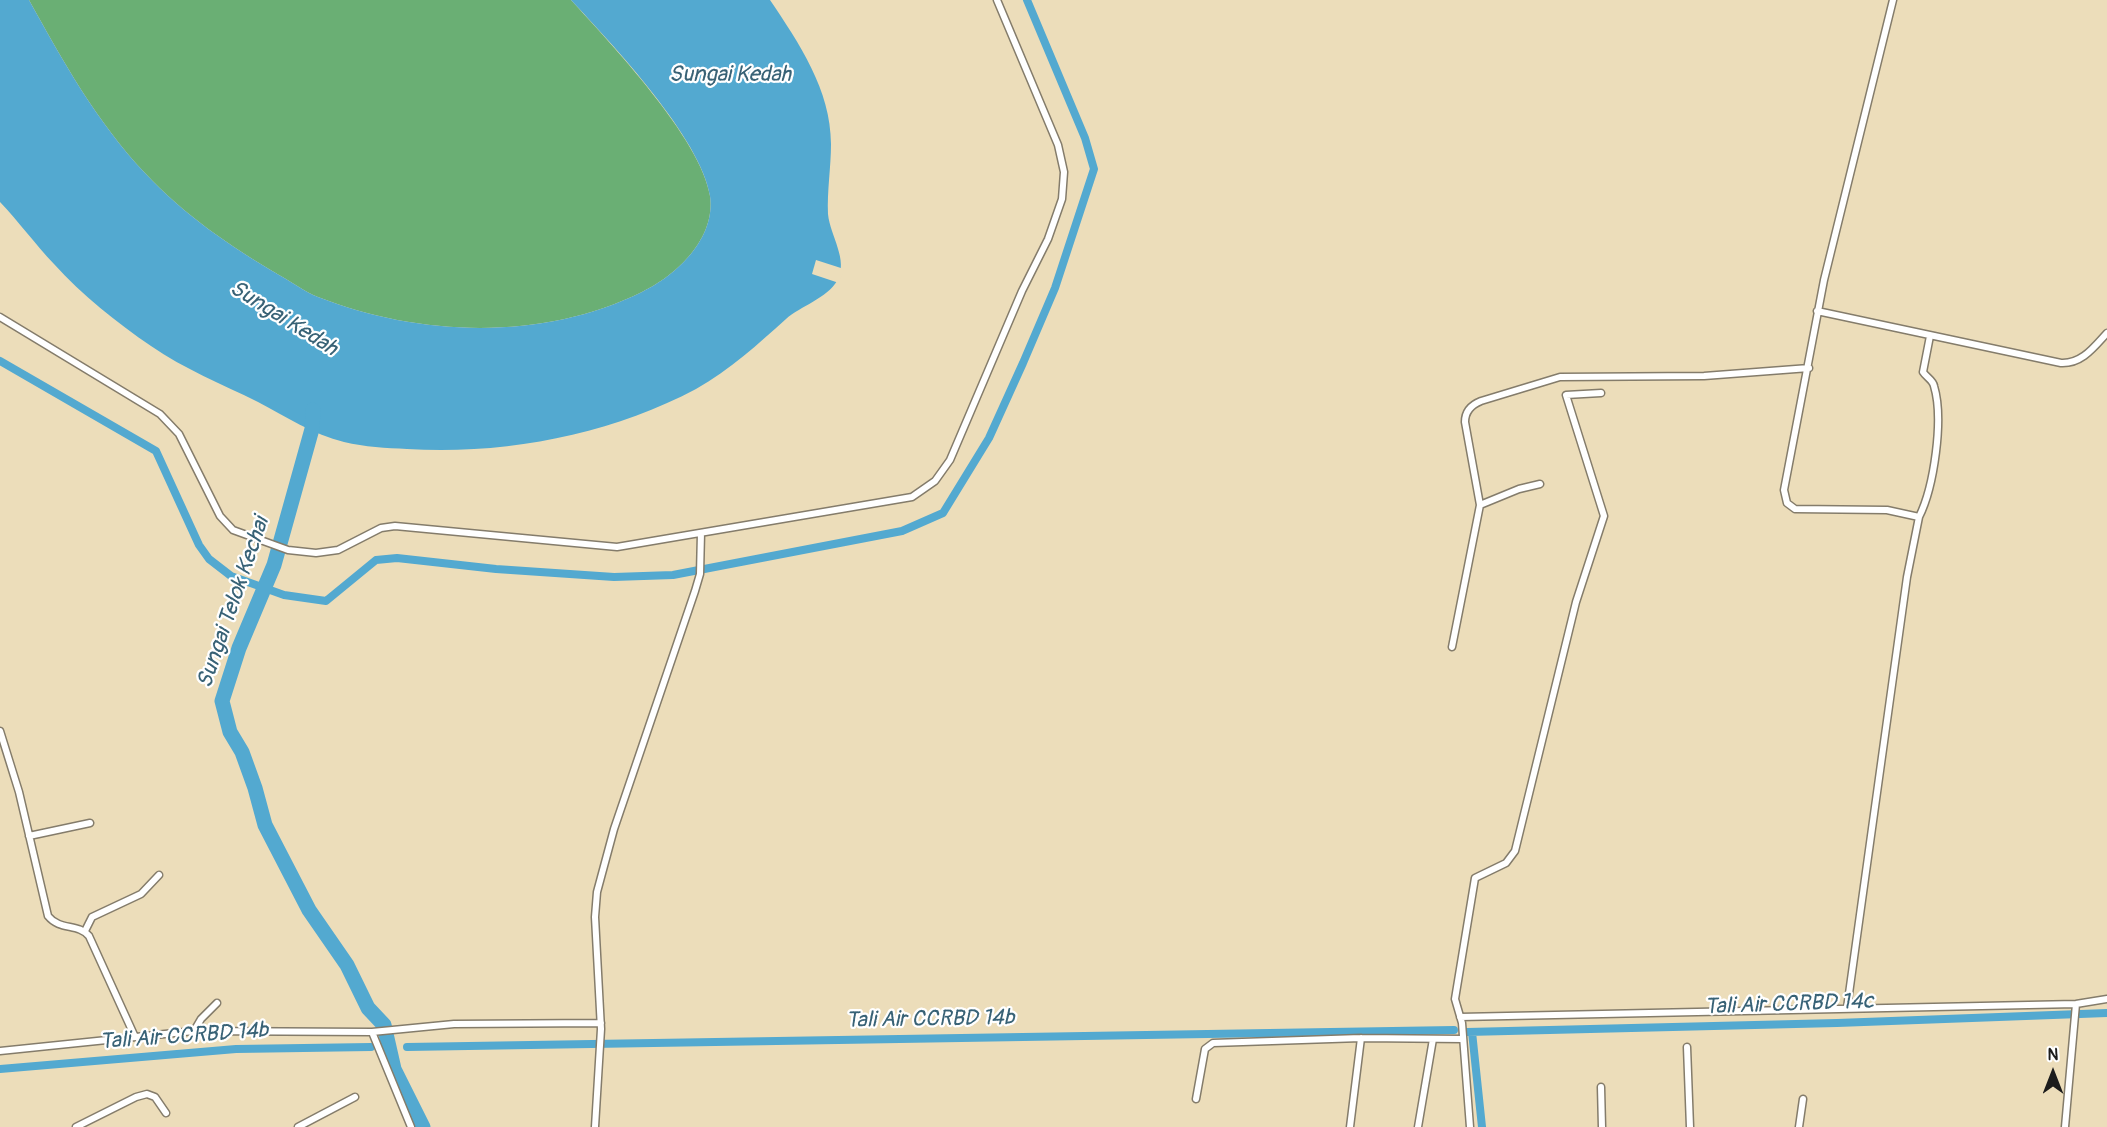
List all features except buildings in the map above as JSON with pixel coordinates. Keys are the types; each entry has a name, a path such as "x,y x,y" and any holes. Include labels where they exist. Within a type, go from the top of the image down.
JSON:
{"street":[{"path":"0,317 160,414 179,434 225,523 232,530 288,550 328,553 381,528 395,526 617,547 912,497 935,481 950,460 1022,291 1048,238 1058,214 1064,187 1058,146 997,0"},
{"path":"1893,0 1817,311 1809,368 1785,482 1787,503 1795,509 1887,510 1906,512 1919,517"},
{"path":"1817,311 2067,364 2084,357 2107,333"},
{"path":"1847,1008 1907,577 1919,517 1930,486 1937,425 1935,388 1923,372 1930,336"},
{"path":"1452,647 1480,505 1465,416 1470,407 1481,401 1560,377 1704,376 1809,368"},
{"path":"1470,1127 1463,1037 1455,999 1475,879 1506,863 1515,851 1576,602 1604,516 1566,395 1601,393"},
{"path":"1480,505 1519,489 1540,484"},
{"path":"595,1127 601,1054 596,934 597,892 614,829 700,574 701,533"},
{"path":"0,731 48,916 62,926 85,931 92,940 135,1037"},
{"path":"29,836 90,823"},
{"path":"85,931 92,917 141,894 159,875"},
{"path":"1461,1020 1847,1008 2075,1007 2107,999"},
{"path":"194,1031 201,1019 217,1003"},
{"path":"2065,1127 2075,1007"},
{"path":"0,1051 194,1031 372,1032 454,1024 601,1026"},
{"path":"372,1032 411,1127"},
{"path":"1196,1099 1205,1049 1213,1043 1463,1037"},
{"path":"1350,1127 1361,1038"},
{"path":"1418,1127 1433,1039"},
{"path":"1688,1047 1690,1127"},
{"path":"1601,1087 1602,1127"},
{"path":"76,1127 142,1094 155,1097 166,1113"},
{"path":"298,1127 355,1097"},
{"path":"1799,1127 1803,1100"}],"green space":[{"path":"29,0 571,0 652,93 690,148 703,173 710,196 707,226 691,253 668,276 655,285 604,308 564,319 523,326 481,328 439,326 398,320 357,310 313,295 261,264 208,229 160,188 111,133 68,68"}],"water":[{"name":"Sungai Kedah","path":"0,0 29,0 81,90 127,153 176,203 225,241 318,297 398,320 439,326 481,328 523,326 564,319 604,308 642,292 668,276 680,265 700,240 707,226 710,196 703,173 690,147 673,120 631,66 571,0 770,0 802,50 826,105 831,144 828,214 840,256 840,273 833,287 792,314 720,374 696,389 628,419 556,438 481,449 391,448 333,439 190,369 138,337 76,287 0,202"}],"pier":[{"path":"816,260 844,269 839,283 812,274"}],"waterway":[{"path":"0,361 156,451 199,545 209,559 231,576 284,595 326,601 376,560 397,558 496,569 614,577 673,575 902,531 943,513 989,438 1055,288 1094,169 1085,138 1027,0"},
{"name":"Sungai Telok Kechai","path":"313,410 312,429 274,565 239,648 222,701 230,732 242,752 255,788 265,825 309,910 347,965 368,1008 384,1025 394,1069 423,1127"},
{"name":"Tali Air CCRBD 14c","path":"1467,1032 1837,1023 2107,1013"},
{"name":"Tali Air CCRBD 14b","path":"407,1047 1454,1030"},
{"path":"1472,1032 1482,1127"},
{"name":"Tali Air CCRBD 14b","path":"0,1069 236,1049 371,1047"}]}
